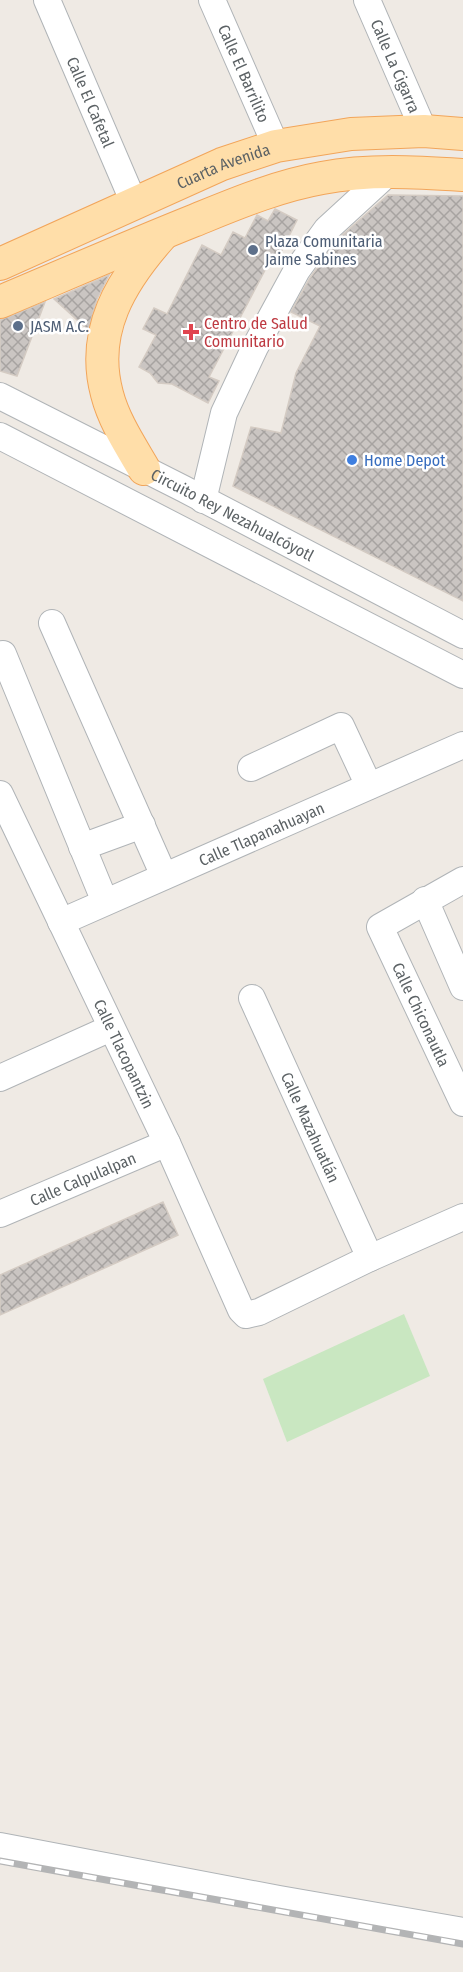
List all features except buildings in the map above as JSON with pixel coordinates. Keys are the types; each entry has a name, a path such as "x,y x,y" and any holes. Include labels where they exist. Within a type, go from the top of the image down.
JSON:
{"main road":[{"name":"Cuarta Avenida","path":"1,262 222,164 276,146 351,134 424,131 463,134"},
{"path":"0,302 165,232 279,188 323,177 420,172 463,175"},
{"path":"144,469 125,437 107,395 102,350 106,327 125,281 165,232"}],"street":[{"name":"Calle El Cafetal","path":"47,0 134,203"},
{"name":"Calle El Barrilito","path":"212,0 276,146"},
{"name":"Calle La Cigarra","path":"368,0 424,131"},
{"path":"203,500 224,413 255,347 297,270 327,229 388,173"},
{"name":"Circuito Rey Nezahualcóyotl","path":"0,396 460,634"},
{"path":"0,436 453,670 460,634"},
{"path":"52,624 164,876"},
{"path":"3,654 105,902"},
{"path":"251,768 341,726 369,786"},
{"name":"Calle Tlapanahuayan","path":"61,921 463,745"},
{"name":"Calle Tlacopantzin","path":"0,794 167,1143 238,1305 246,1315 259,1312 370,1258"},
{"path":"82,848 142,825"},
{"path":"463,880 425,900 463,987"},
{"name":"Calle Chiconautla","path":"425,900 380,927 463,1103"},
{"name":"Calle Mazahuatlán","path":"252,998 370,1258"},
{"path":"0,1078 111,1028"},
{"name":"Calle Calpulalpan","path":"0,1214 167,1143"},
{"path":"370,1258 463,1217"},
{"path":"0,1846 463,1931"}],"green space":[{"path":"404,1314 430,1376 287,1442 263,1379"}],"railway":[{"path":"0,1861 463,1944"}],"place":[{"name":"Plaza Comunitaria Jaime Sabines","path":"253,250"},
{"name":"JASM A.C.","path":"18,326"},
{"name":"Centro de Salud Comunitario","path":"191,332"},
{"name":"Home Depot","path":"352,460"}]}
